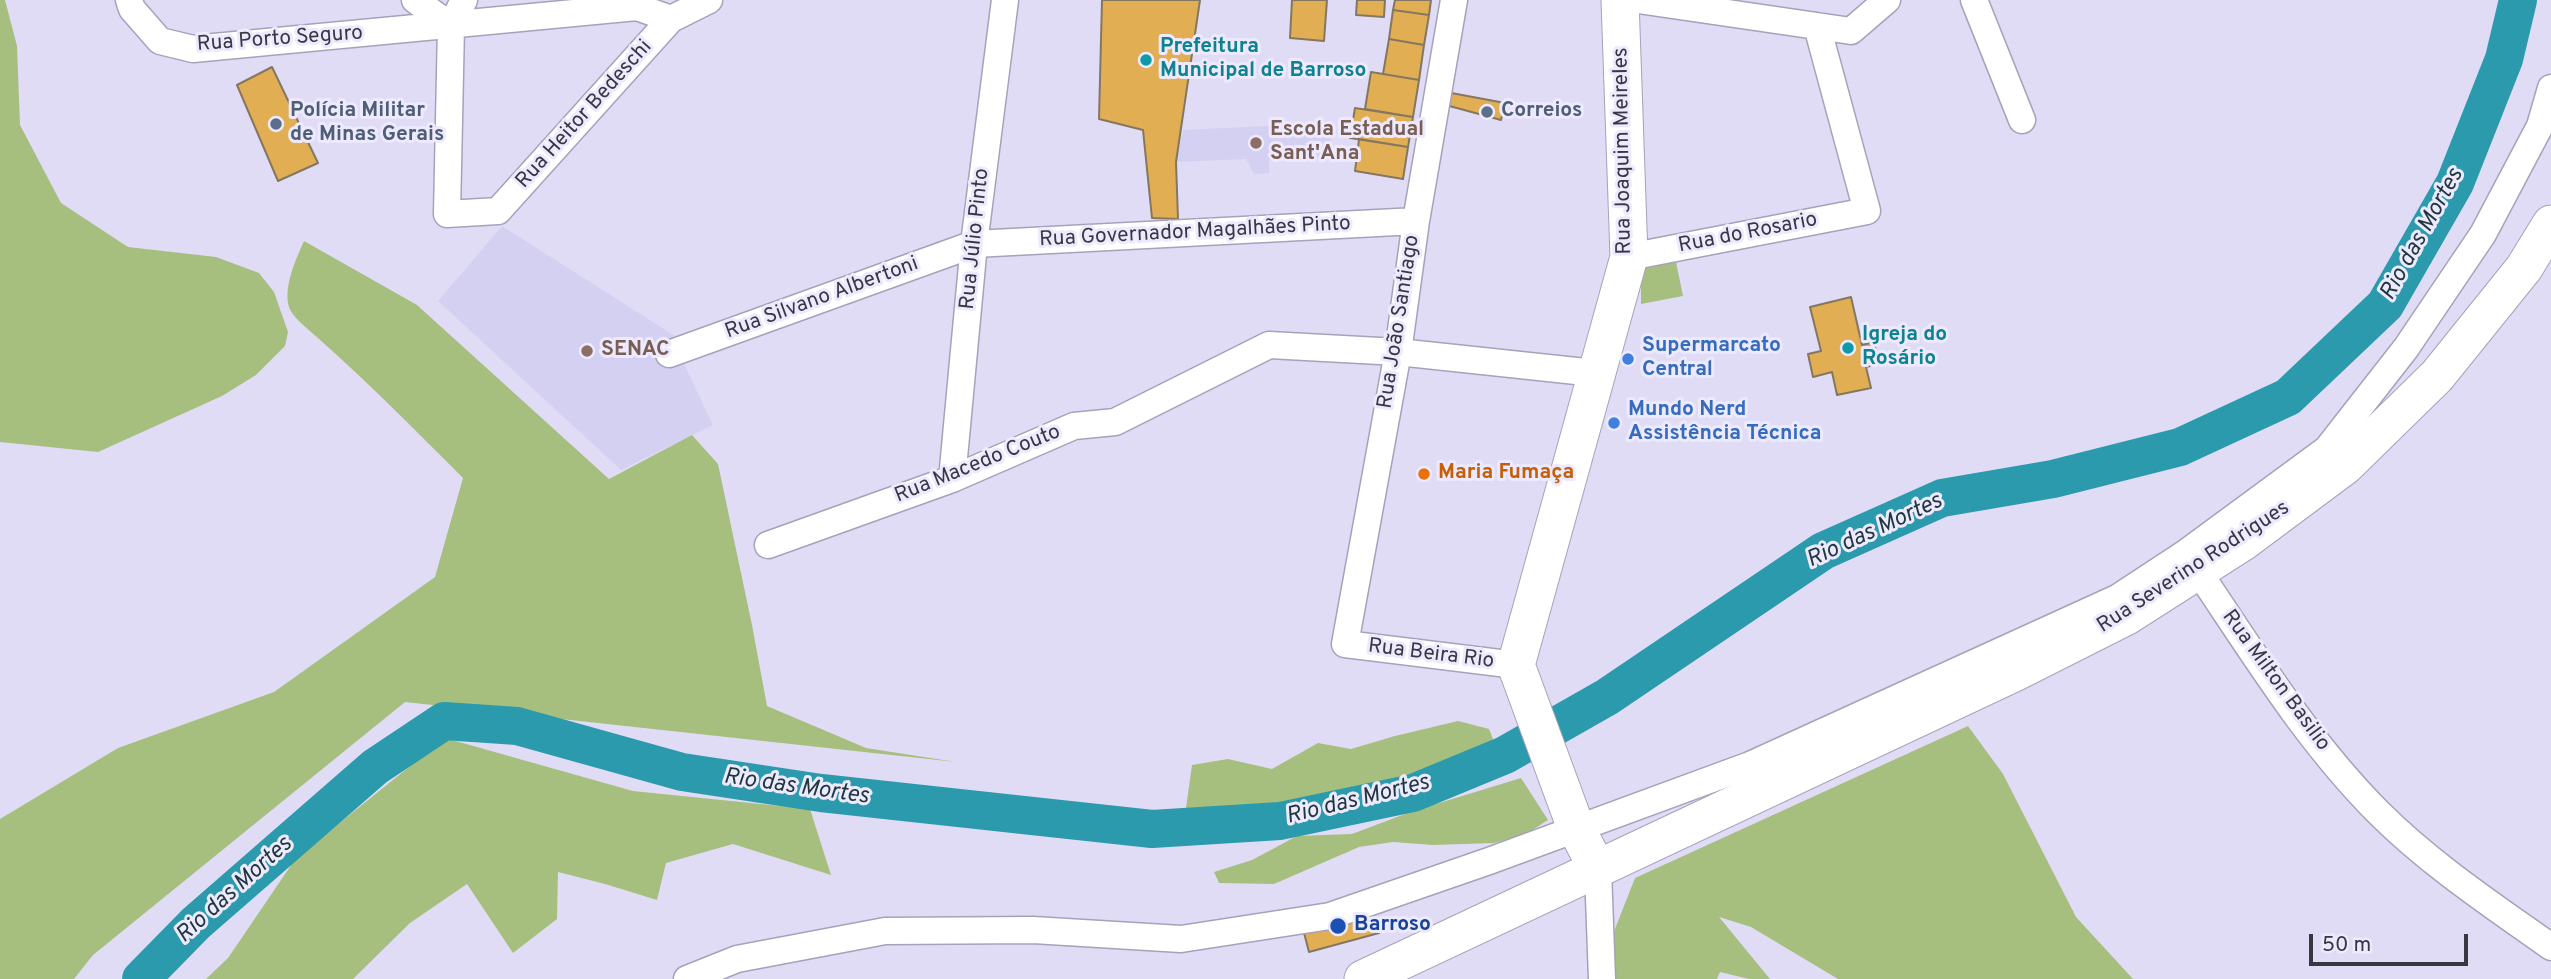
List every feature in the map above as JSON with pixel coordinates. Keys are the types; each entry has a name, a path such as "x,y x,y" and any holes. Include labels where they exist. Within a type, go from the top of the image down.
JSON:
{"street":[{"name":"Rua Porto Seguro","path":"128,0 132,9 160,41 193,49 637,7 671,19"},
{"path":"415,0 452,26 464,0"},
{"path":"671,19 709,0"},
{"name":"Rua Júlio Pinto","path":"952,479 974,244 1005,0"},
{"name":"Rua João Santiago","path":"1345,645 1398,352 1416,222 1454,0"},
{"name":"Rua Joaquim Meireles","path":"1517,665 1629,257 1620,0"},
{"path":"1639,0 1851,32 1887,0"},
{"path":"1974,0 2022,120"},
{"name":"Rua Heitor Bedeschi","path":"452,26 447,214 498,211 671,19"},
{"name":"Rua do Rosario","path":"1629,257 1867,211 1817,26"},
{"path":"687,979 737,959 885,931 1033,930 1181,939 1330,916 1750,765 2117,598 2187,551 2327,449 2406,348 2483,234 2540,126 2551,88"},
{"name":"Rua Governador Magalhães Pinto","path":"974,244 1416,222"},
{"name":"Rua Severino Rodrigues","path":"1363,979 2016,672 2127,616 2243,542 2344,466 2437,376 2524,268 2551,224"},
{"name":"Rua Silvano Albertoni","path":"669,354 974,244"},
{"name":"Rua Macedo Couto","path":"768,545 952,479 1074,426 1115,422 1269,345 1398,352 1595,373"},
{"name":"Rua Milton Basilio","path":"2197,571 2308,733 2380,813 2455,878 2551,947"},
{"name":"Rua Beira Rio","path":"1345,645 1517,665"},
{"path":"1517,665 1576,828 1598,870 1602,979"}],"shaded area":[{"name":"Escola Estadual Sant'Ana","path":"1331,123 1331,157 1269,160 1269,173 1254,174 1246,159 1176,162 1183,130"},
{"name":"SENAC","path":"502,226 678,338 684,364 713,425 621,470 438,301"}],"green space":[{"path":"0,0 5,0 17,46 20,125 61,203 128,247 216,257 259,273 274,292 288,332 285,346 256,375 222,396 98,452 0,442"},
{"path":"304,241 417,305 609,479 692,435 718,464 767,706 866,748 956,762 405,702 93,955 74,979 0,979 0,819 118,748 274,692 435,577 463,478 292,313 288,303 288,287"},
{"path":"1676,262 1683,296 1641,304 1641,263"},
{"path":"1458,721 1489,729 1496,747 1407,781 1242,813 1185,815 1192,765 1228,759 1272,769 1318,743 1351,749"},
{"path":"1968,726 2003,774 2076,917 2133,979 1838,979 1751,927 1719,917 1770,979 1749,979 1720,972 1717,979 1616,979 1607,967 1613,934 1635,878"},
{"path":"445,738 633,791 810,809 831,875 733,844 666,863 657,900 558,872 557,919 513,953 467,884 410,923 353,979 206,979 228,958 296,858"},
{"path":"1521,778 1548,820 1526,834 1494,843 1433,845 1393,842 1359,847 1274,884 1219,883 1214,872 1252,860 1297,836 1352,834 1413,811"}],"building":[{"name":"Prefeitura Municipal de Barroso","path":"1102,0 1200,0 1176,162 1178,219 1152,218 1143,130 1099,119"},
{"path":"1292,0 1327,0 1324,41 1290,38"},
{"path":"1357,0 1385,0 1384,17 1356,15"},
{"path":"1395,0 1431,0 1429,15 1393,10"},
{"path":"1393,10 1429,15 1424,45 1389,39"},
{"path":"1389,39 1424,45 1419,80 1383,74"},
{"name":"Polícia Militar de Minas Gerais","path":"272,67 318,163 278,181 237,85"},
{"path":"1371,72 1419,80 1413,117 1365,109"},
{"name":"Correios","path":"1446,92 1505,103 1501,120 1442,104"},
{"path":"1355,108 1413,117 1408,147 1350,138"},
{"path":"1359,139 1408,147 1403,179 1355,171"},
{"name":"Igreja do Rosário","path":"1851,297 1862,345 1874,342 1879,364 1866,367 1871,388 1837,395 1832,372 1813,377 1808,354 1821,351 1810,307"},
{"path":"1372,910 1379,933 1309,952 1303,929"}],"waterway":[{"name":"Rio das Mortes","path":"141,979 196,923 375,767 444,721 517,726 682,772 821,793 1152,829 1280,821 1413,793 1505,755 1607,697 1823,551 1942,498 2053,479 2180,447 2288,397 2385,305 2455,183 2504,59 2518,0"}],"place":[{"name":"Prefeitura Municipal de Barroso","path":"1146,60"},
{"name":"Correios","path":"1487,112"},
{"name":"Polícia Militar de Minas Gerais","path":"276,124"},
{"name":"Escola Estadual Sant'Ana","path":"1256,143"},
{"name":"Igreja do Rosário","path":"1848,348"},
{"name":"SENAC","path":"587,351"},
{"name":"Supermarcato Central","path":"1628,359"},
{"name":"Mundo Nerd Assistência Técnica","path":"1614,423"},
{"name":"Maria Fumaça","path":"1424,474"},
{"name":"Barroso","path":"1338,926"}]}
